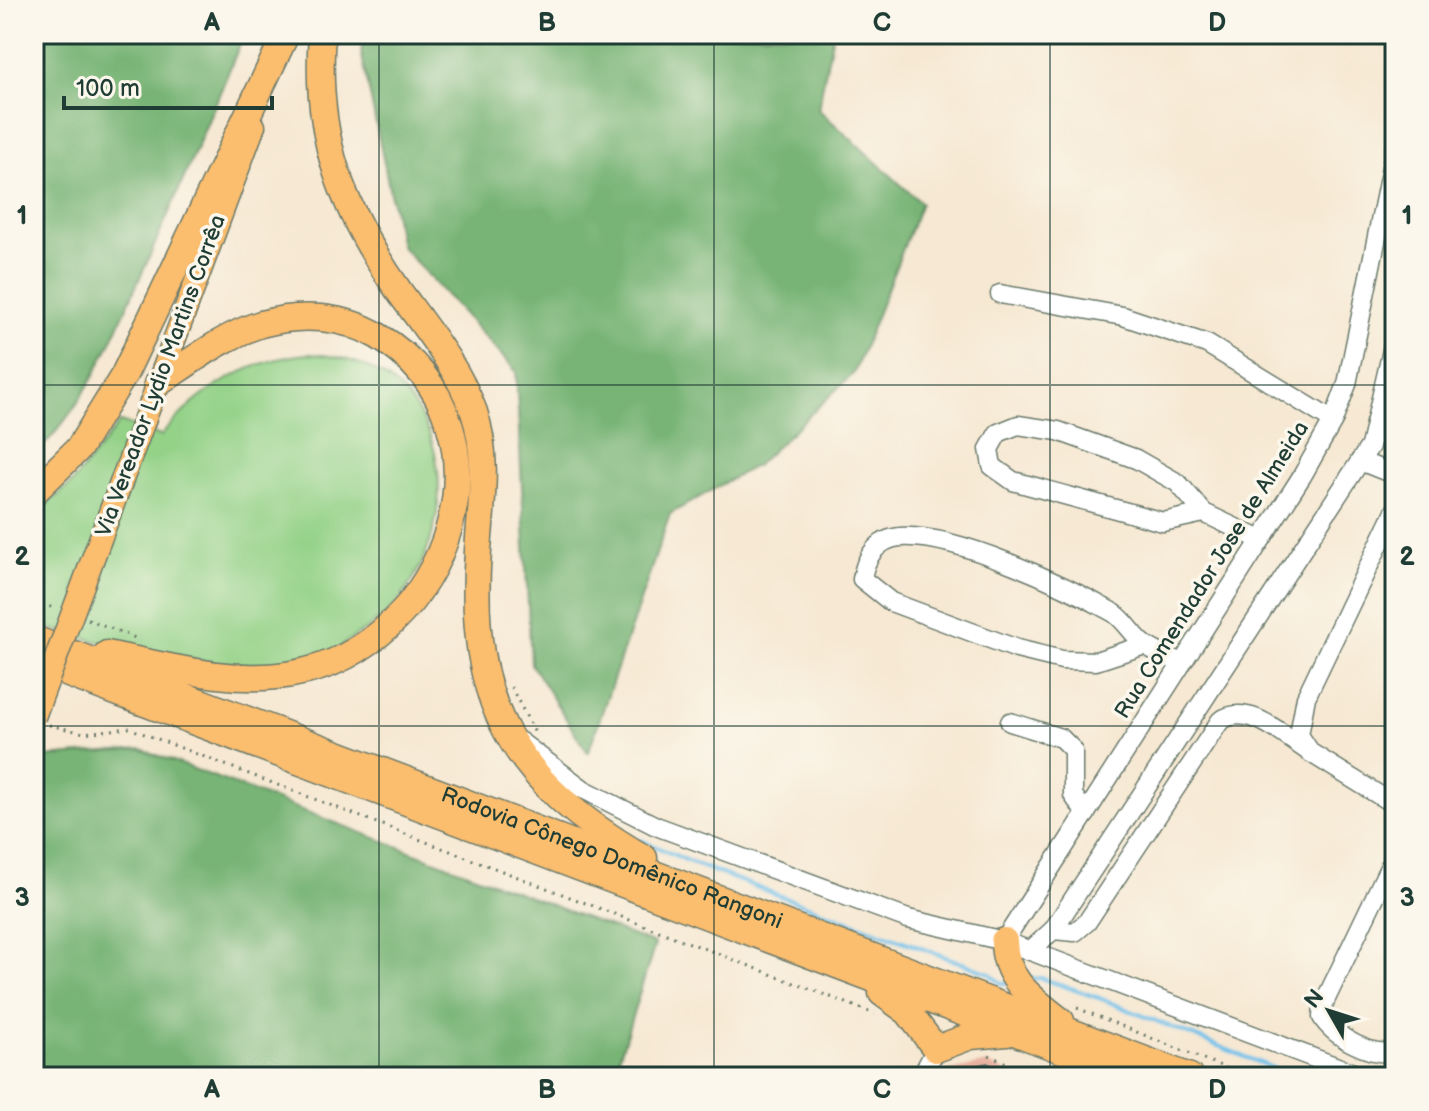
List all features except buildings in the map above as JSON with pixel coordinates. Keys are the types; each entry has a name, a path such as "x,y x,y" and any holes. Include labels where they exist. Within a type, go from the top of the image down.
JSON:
{"highway":[{"path":"34,492 79,448 117,387 286,34"},
{"path":"322,34 320,102 344,200 386,272 456,373 475,415 483,473 475,597 477,641 488,689 504,729 545,785 573,813 702,894"},
{"path":"35,653 218,675 265,678 295,674 338,659 382,630 410,604 434,566 450,529 456,501 455,447 444,410 430,383 389,343 353,324 337,320 283,319 231,337 157,384"},
{"name":"Rodovia Cônego Domênico Rangoni","path":"35,653 702,894 1190,1077"},
{"name":"Rodovia Cônego Domênico Rangoni","path":"35,653 852,972 1133,1077"},
{"path":"1004,941 1006,963 1021,988 1080,1036"},
{"path":"852,972 908,1012 936,1049 971,1036 1015,1033"}],"main road":[{"name":"Via Vereador Lydio Martins Corrêa","path":"40,721 157,384 286,34"}],"street":[{"name":"Rua Comendador Jose de Almeida","path":"1004,941 1261,540 1333,421 1347,384 1395,148"},
{"path":"1000,294 1123,316 1207,344 1333,421"},
{"path":"1030,951 1053,930 1370,446 1395,337"},
{"path":"1375,423 1395,426"},
{"path":"1204,513 1163,522 1082,502 1013,481 992,466 989,449 998,433 1018,425 1058,431 1136,459 1178,483 1204,513 1261,540"},
{"path":"1360,461 1395,475"},
{"path":"1311,753 1299,735 1306,697 1395,511"},
{"path":"1145,645 1096,661 1062,660 1017,649 891,602 862,579 865,560 878,546 897,537 941,540 1053,582 1117,615 1145,645 1182,663"},
{"path":"1053,930 1075,932 1087,922 1220,721 1232,713 1248,714 1395,805"},
{"path":"1010,722 1061,738 1073,750 1073,795 1076,805 1086,814"},
{"path":"504,729 583,789 656,826 908,919 1004,941 1364,1077"},
{"path":"1395,855 1323,1005 1322,1017 1335,1032 1383,1055 1395,1051"},
{"path":"1320,1060 1335,1032"},
{"path":"921,1077 936,1049"}],"path":[{"path":"40,721 84,733 129,728 884,1017"},
{"path":"981,1054 997,1057 1037,1077"}],"green space":[{"path":"34,34 244,34 110,344 70,413 34,455"},
{"path":"365,34 833,34 818,109 921,203 854,373 758,464 670,514 588,753 531,664 516,371 401,246 361,51"},
{"path":"308,354 354,362 390,381 416,409 432,444 439,483 435,523 421,564 388,612 328,654 296,662 261,664 221,663 138,651 34,623 34,515 72,483 120,422 161,436 191,405 226,380 265,363"},
{"path":"141,749 655,944 613,1077 34,1077 34,791 46,757"}],"waterway":[{"path":"641,840 697,865 989,973 1001,983 1006,983"},
{"path":"1028,979 1041,978 1099,998 1295,1077"}]}
